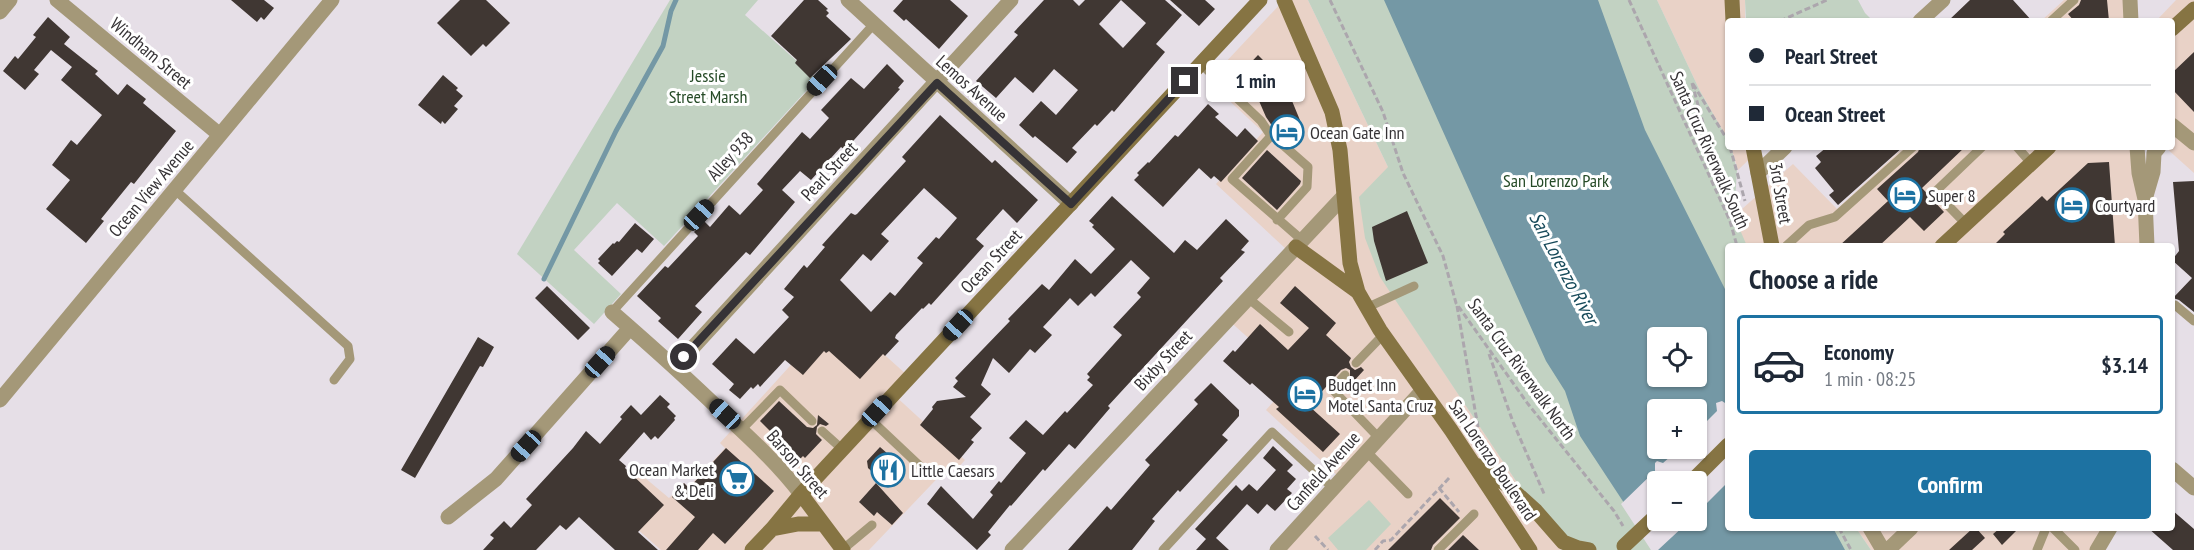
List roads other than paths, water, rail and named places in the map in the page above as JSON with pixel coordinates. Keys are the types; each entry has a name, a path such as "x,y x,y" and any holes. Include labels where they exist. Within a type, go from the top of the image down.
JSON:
{"main road":[{"name":"Ocean Street","path":"755,549 842,449 1260,0"},
{"name":"San Lorenzo Boulevard","path":"1284,0 1332,112 1340,150 1350,263 1358,292 1383,334 1471,460 1530,550"},
{"path":"1732,0 1733,18"},
{"path":"2175,26 2194,9"},
{"name":"3rd Street","path":"1754,150 1771,243"},
{"path":"1945,243 2046,150"},
{"path":"1299,243 1358,292"},
{"path":"1702,471 1725,448"},
{"path":"1471,460 1507,484 1535,510 1563,542 1589,550"},
{"name":"Barson Street","path":"801,494 843,550"},
{"path":"772,529 798,524 823,524"},
{"path":"1622,548 1647,524"}],"street":[{"path":"0,12 10,0"},
{"name":"Windham Street","path":"57,0 220,135"},
{"name":"Ocean View Avenue","path":"0,400 332,0"},
{"name":"Lemos Avenue","path":"848,0 1071,204"},
{"name":"Pearl Street","path":"675,367 1011,0"},
{"path":"1923,18 1942,0"},
{"path":"2130,0 2131,18"},
{"path":"2175,132 2194,143"},
{"path":"1758,173 1782,150"},
{"path":"2138,150 2139,173 2145,199 2147,243"},
{"path":"2145,199 2156,150"},
{"name":"Bixby Street","path":"1012,550 1343,197"},
{"name":"Barson Street","path":"612,312 675,367 741,430 801,494"},
{"path":"448,517 496,479 630,328"},
{"name":"Canfield Avenue","path":"1277,550 1422,391"},
{"path":"2175,472 2194,488"},
{"path":"1872,531 1883,550"},
{"path":"1888,550 1908,531"},
{"path":"2097,550 2108,531"}],"lane":[{"path":"2054,18 2074,0"},
{"name":"Alley 938","path":"612,312 874,24"},
{"path":"1201,64 1261,121 1277,141 1308,167 1307,187 1277,220"},
{"path":"1277,141 1232,179 1299,243"},
{"path":"1789,243 1809,225 1835,218 1910,150"},
{"path":"1966,224 1935,192 1979,150"},
{"path":"2020,150 2031,163"},
{"path":"174,190 348,346 350,359 334,380"},
{"path":"1366,308 1414,286"},
{"path":"1248,298 1289,332"},
{"path":"2175,304 2194,321"},
{"path":"1356,363 1383,334"},
{"path":"1345,375 1332,389 1379,438"},
{"path":"741,430 780,390 812,421"},
{"path":"870,419 922,468"},
{"path":"822,430 842,449"},
{"path":"1163,550 1272,432 1333,488"},
{"path":"1367,452 1408,494"},
{"path":"1438,550 1474,514"},
{"path":"843,550 872,525"},
{"path":"2037,550 2045,531"},
{"path":"2056,531 2075,550"}],"water":[{"name":"San Lorenzo River","path":"1384,0 1598,0 1645,130 1725,289 1725,531 1835,531 1845,550 1655,550 1580,436 1565,391 1546,361"}],"waterway":[{"name":"Jessie Street Marsh","path":"544,279 616,131 663,46 671,11 676,0"}],"place":[{"name":"Ocean Gate Inn","path":"1287,132"},
{"name":"Super 8","path":"1905,195"},
{"name":"Courtyard","path":"2072,205"},
{"name":"Budget Inn Motel Santa Cruz","path":"1305,394"},
{"name":"Little Caesars","path":"888,470"},
{"name":"Ocean Market & Deli","path":"737,479"}],"park label":[{"name":"San Lorenzo Park","path":"1556,180"}]}
